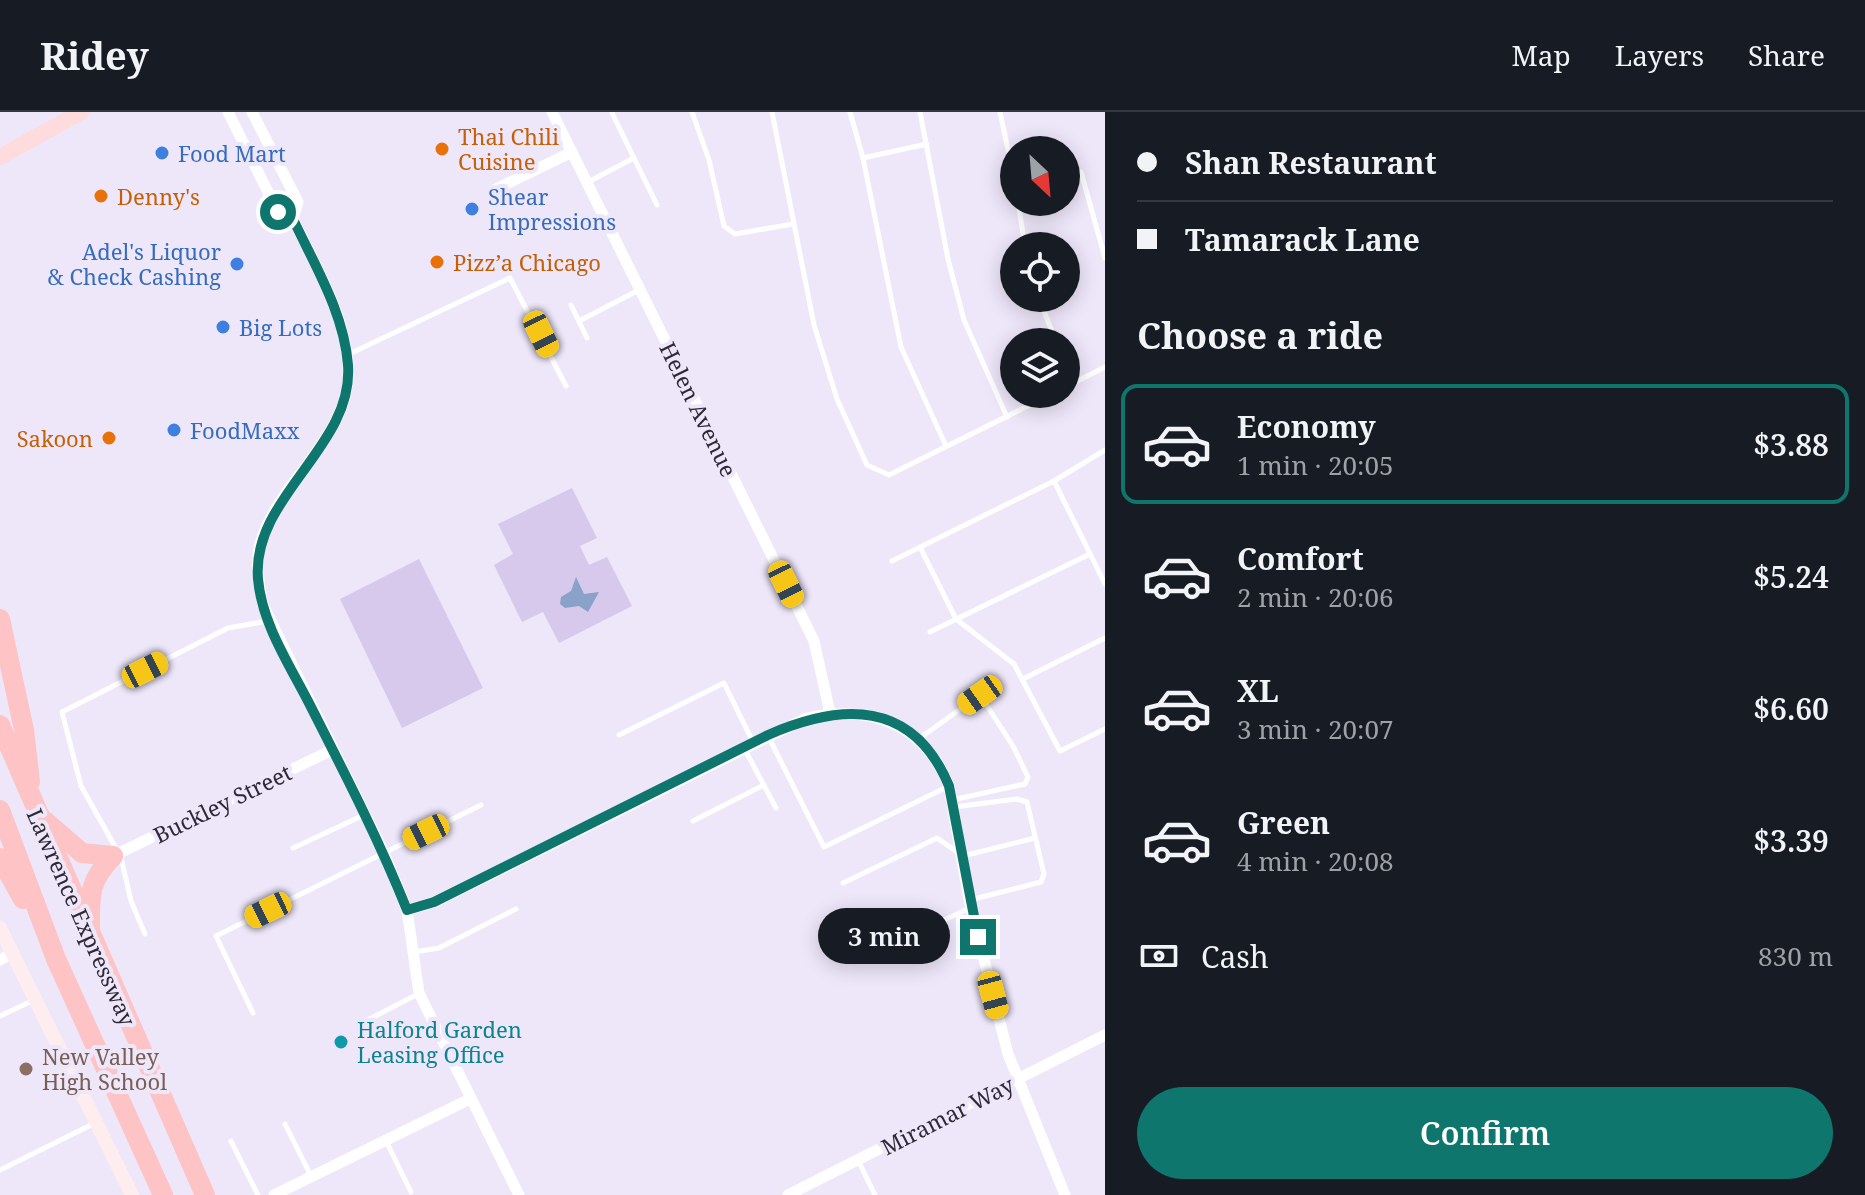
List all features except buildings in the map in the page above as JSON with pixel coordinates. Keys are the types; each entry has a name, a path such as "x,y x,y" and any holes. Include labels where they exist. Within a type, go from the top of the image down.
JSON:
{"highway":[{"path":"0,619 24,730 34,809 59,837 82,853 117,854"},
{"name":"Lawrence Expressway","path":"0,725 34,809 205,1195"},
{"name":"Lawrence Expressway","path":"0,810 56,959 163,1195"},
{"path":"90,937 90,889 98,871 117,854"},
{"path":"0,858 56,959"}],"main road":[{"path":"0,157 81,112"}],"street":[{"path":"228,112 278,212 293,219 341,324 347,355 348,384 340,410 260,544 258,578 268,621 384,853 407,910 419,993 519,1195"},
{"path":"252,112 298,202 293,219"},
{"name":"Helen Avenue","path":"552,112 814,641 830,713"},
{"path":"492,191 572,152"},
{"path":"407,910 434,902 768,735 830,713 870,714 897,725 916,740 942,770 949,786 970,904 1008,1054 1065,1195"},
{"name":"Buckley Street","path":"117,854 332,750"},
{"path":"0,928 6,956 35,999 132,1195"},
{"name":"Miramar Way","path":"788,1195 1105,1035"},
{"path":"274,1195 470,1099"}],"lane":[{"path":"692,112 709,160 724,226 735,234 793,224"},
{"path":"772,112 819,340 837,399 867,465 889,475 1025,408"},
{"path":"850,112 863,158 901,347 946,446"},
{"path":"920,112 948,259 964,320 1007,417"},
{"path":"1000,112 1005,136"},
{"path":"612,113 657,205"},
{"path":"863,158 927,144"},
{"path":"587,183 634,158"},
{"path":"1080,172 1105,258"},
{"path":"347,355 510,278 566,386"},
{"path":"579,321 640,290"},
{"path":"571,305 587,338"},
{"path":"1080,380 1105,367"},
{"path":"892,561 1054,481 1105,450"},
{"path":"1054,481 1105,584"},
{"path":"920,547 956,619 1014,664 1060,751 1105,729"},
{"path":"930,632 1090,554"},
{"path":"145,934 117,854 81,786 62,712 228,628 268,621"},
{"path":"1023,679 1105,638"},
{"path":"619,735 724,683 776,808"},
{"path":"916,740 980,695 1013,746 1028,777 1025,784 952,804"},
{"path":"768,735 824,847 949,786"},
{"path":"693,821 764,785"},
{"path":"877,951 970,904 1041,882 1044,874 1024,800 952,804"},
{"path":"253,1013 216,936 481,805"},
{"path":"293,848 364,815"},
{"path":"843,883 937,838 963,856 1035,838"},
{"path":"411,952 439,948 516,909"},
{"path":"360,1024 419,993"},
{"path":"0,1016 35,999"},
{"path":"0,1170 96,1123"},
{"path":"285,1124 312,1176"},
{"path":"386,1140 411,1192"},
{"path":"231,1141 258,1195"},
{"path":"858,1160 875,1195"}],"shaded area":[{"path":"572,488 597,538 580,546 589,565 607,557 632,606 559,643 543,612 522,622 494,565 513,554 498,524"},
{"path":"419,559 483,688 402,728 340,599"}],"water":[{"path":"576,577 584,594 599,592 588,612 579,606 565,608 560,604 561,597 571,591"}],"place":[{"name":"Thai Chili Cuisine","path":"442,149"},
{"name":"Food Mart","path":"162,153"},
{"name":"Denny's","path":"101,196"},
{"name":"Shear Impressions","path":"472,209"},
{"name":"Pizz’a Chicago","path":"437,262"},
{"name":"Adel's Liquor & Check Cashing","path":"237,264"},
{"name":"Big Lots","path":"223,327"},
{"name":"FoodMaxx","path":"174,430"},
{"name":"Sakoon","path":"109,438"},
{"name":"Halford Garden Leasing Office","path":"341,1042"},
{"name":"New Valley High School","path":"26,1069"}],"route":[{"path":"278,212 293,219 333,304 341,324 348,384 340,410 260,544 258,578 268,621 384,853 407,910 434,902 768,735 807,718 847,712 870,714 897,725 910,734 942,770 949,786 978,937"}]}
